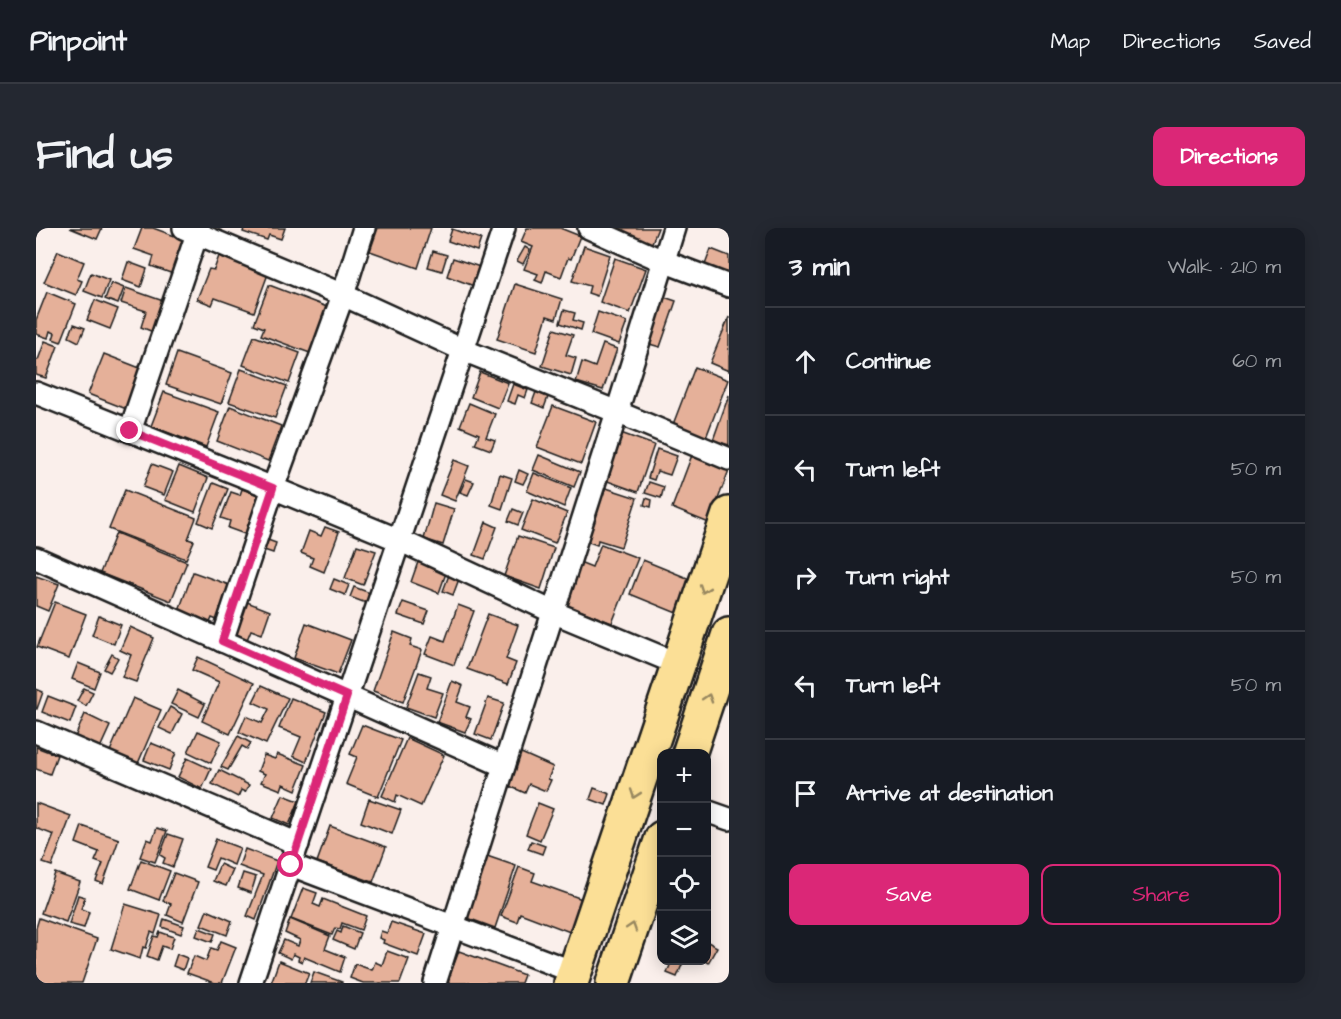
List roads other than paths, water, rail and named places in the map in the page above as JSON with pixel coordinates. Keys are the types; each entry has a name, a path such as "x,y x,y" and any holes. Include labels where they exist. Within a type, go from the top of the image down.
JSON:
{"highway":[{"path":"572,978 729,514"},
{"path":"690,749 729,634"},
{"path":"613,983 657,853"}],"street":[{"path":"222,641 273,488 343,295 364,228"},
{"path":"251,983 504,228"},
{"path":"589,228 663,261 729,286"},
{"path":"435,983 674,228"},
{"path":"130,431 194,230 464,350 729,459"},
{"path":"36,393 399,540 553,612 678,664"},
{"path":"36,558 504,766"},
{"path":"36,732 298,844"},
{"path":"711,813 729,819"},
{"path":"291,865 453,927 572,978"}]}
